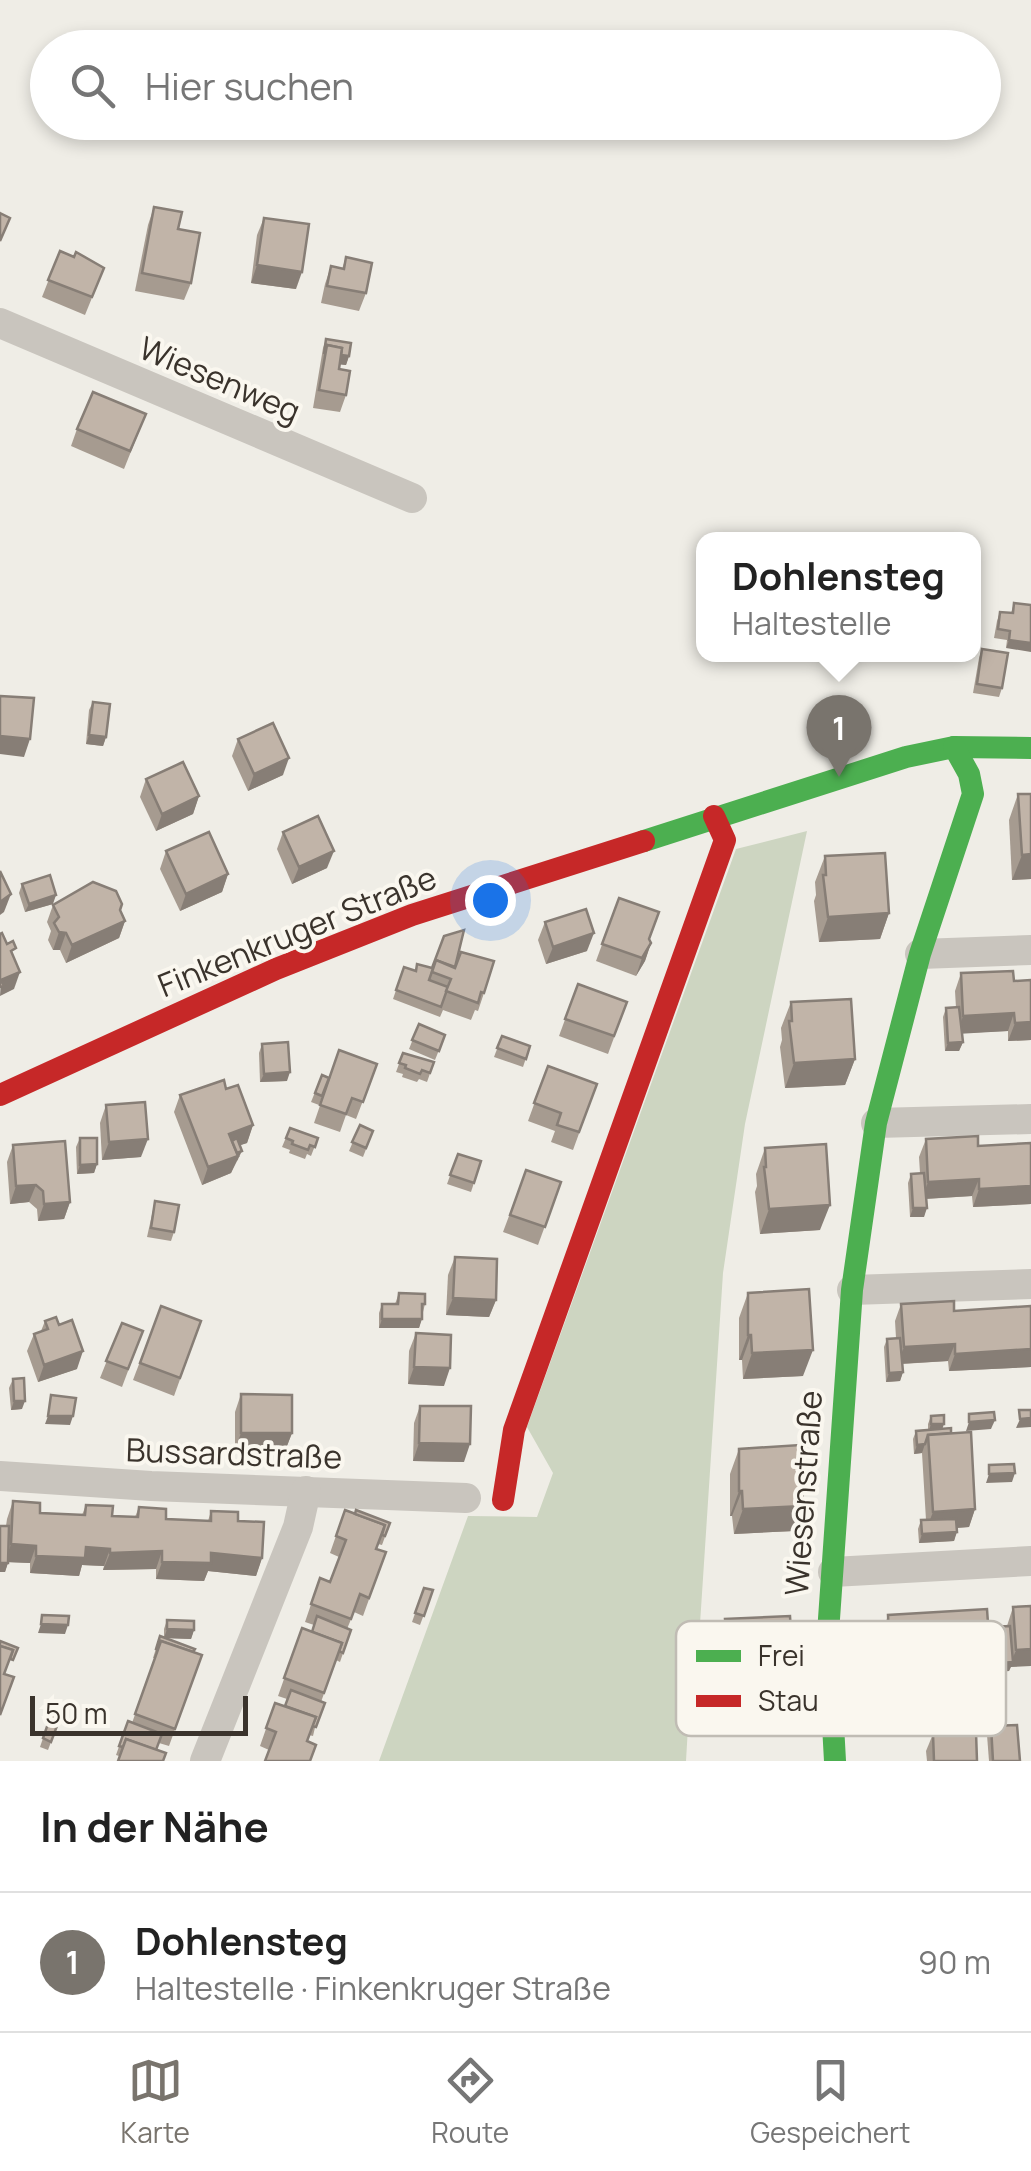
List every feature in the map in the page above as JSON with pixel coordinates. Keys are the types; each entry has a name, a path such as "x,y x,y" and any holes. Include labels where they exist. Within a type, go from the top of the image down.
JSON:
{"street":[{"name":"Wiesenweg","path":"0,324 412,498"},
{"name":"Finkenkruger Straße","path":"0,1095 276,969 412,915 906,757 954,747 1031,748"},
{"name":"Wiesenstraße","path":"829,1621 852,1290 876,1123 920,954 973,794 969,774 954,747"},
{"path":"503,1500 514,1430 725,840 714,816"},
{"path":"920,954 1031,950"},
{"path":"876,1123 1031,1119"},
{"path":"852,1290 1031,1284"},
{"name":"Bussardstraße","path":"0,1476 466,1498"},
{"path":"205,1761 298,1527 306,1491"},
{"path":"833,1572 1031,1561"},
{"name":"Wiesenstraße","path":"834,1736 835,1761"}],"green space":[{"path":"807,831 745,1124 723,1273 700,1621 676,1621 676,1736 687,1736 686,1761 379,1761 468,1516 537,1517 553,1473 527,1427 736,849"}],"building":[{"path":"154,207 182,212 178,229 200,233 191,283 142,273"},
{"path":"0,213 10,218 0,241"},
{"path":"264,218 309,224 302,272 257,265"},
{"path":"60,251 74,257 76,252 104,268 92,297 48,280"},
{"path":"346,257 372,263 366,293 327,286 331,266 344,269"},
{"path":"326,339 351,343 349,356 341,355 342,348 327,345 324,354"},
{"path":"327,345 342,348 339,369 350,371 346,395 319,390"},
{"path":"93,392 146,414 130,451 77,429"},
{"path":"1014,603 1031,605 1031,643 1009,640 1010,631 998,629 1000,612 1013,613"},
{"path":"982,649 1008,653 1002,688 977,684"},
{"path":"0,696 34,698 30,739 0,736"},
{"path":"93,702 110,704 106,737 89,735"},
{"path":"273,723 289,758 254,774 238,739"},
{"path":"183,762 199,796 162,814 146,779"},
{"path":"1018,794 1031,794 1031,854 1022,855"},
{"path":"318,816 334,851 299,867 283,832"},
{"path":"209,832 228,874 186,894 166,851"},
{"path":"885,853 889,913 828,917 825,856"},
{"path":"0,871 11,894 0,902"},
{"path":"50,875 56,895 29,904 22,884"},
{"path":"93,882 116,891 125,921 72,945 54,923 59,917 53,905"},
{"path":"619,898 659,912 651,943 642,958 602,944"},
{"path":"586,909 594,933 553,947 545,922"},
{"path":"464,930 455,967 436,960 429,980 448,987 441,1007 396,990 404,967 416,971 417,964 432,968 444,936"},
{"path":"0,934 7,944 13,941 16,948 11,951 20,972 1,980 4,986 0,987"},
{"path":"461,952 494,961 478,1003 446,991 451,979 432,972 436,960 455,968"},
{"path":"1013,971 1014,981 1031,980 1031,1022 1015,1023 1014,1013 963,1016 961,973"},
{"path":"578,984 627,1002 614,1036 565,1019"},
{"path":"851,999 855,1059 794,1063 791,1002"},
{"path":"959,1007 963,1042 948,1043 946,1008"},
{"path":"419,1024 445,1035 439,1051 412,1040"},
{"path":"502,1036 530,1046 526,1059 497,1048"},
{"path":"288,1042 290,1072 264,1074 262,1044"},
{"path":"339,1050 377,1064 363,1102 352,1098 346,1114 320,1105"},
{"path":"403,1053 434,1062 430,1073 405,1068 399,1063"},
{"path":"548,1066 597,1084 579,1132 557,1125 561,1113 534,1103"},
{"path":"322,1075 329,1078 322,1096 315,1093"},
{"path":"224,1080 226,1089 238,1085 253,1125 229,1134 238,1156 208,1167 180,1095"},
{"path":"145,1102 148,1139 109,1142 106,1105"},
{"path":"360,1125 373,1131 366,1148 352,1142"},
{"path":"290,1128 318,1138 315,1147 310,1145 308,1150 292,1144 286,1138"},
{"path":"978,1136 978,1146 1031,1143 1031,1186 979,1189 979,1179 928,1182 926,1139"},
{"path":"80,1138 97,1138 97,1164 80,1165"},
{"path":"237,1138 242,1151 237,1153 232,1141"},
{"path":"65,1141 70,1202 44,1204 43,1191 36,1185 16,1186 13,1145"},
{"path":"826,1144 830,1205 769,1209 765,1148"},
{"path":"458,1154 481,1161 474,1183 450,1175"},
{"path":"526,1170 561,1182 545,1227 510,1215"},
{"path":"924,1173 927,1208 913,1208 911,1174"},
{"path":"155,1201 179,1205 174,1232 151,1228"},
{"path":"455,1257 497,1259 496,1300 453,1298"},
{"path":"809,1289 813,1350 752,1353 748,1293"},
{"path":"399,1293 425,1294 422,1319 382,1319 382,1304 398,1304"},
{"path":"954,1301 954,1311 1031,1306 1031,1349 955,1354 955,1344 904,1347 901,1304"},
{"path":"161,1306 201,1321 180,1378 140,1363"},
{"path":"56,1317 59,1325 72,1320 83,1351 44,1365 34,1334 48,1329 45,1321"},
{"path":"122,1323 143,1331 128,1369 106,1361"},
{"path":"416,1333 451,1335 450,1368 414,1367"},
{"path":"900,1338 903,1372 889,1373 887,1339"},
{"path":"24,1378 25,1401 14,1401 13,1379"},
{"path":"241,1394 292,1395 292,1433 241,1433"},
{"path":"51,1395 76,1398 73,1416 48,1416"},
{"path":"420,1406 471,1406 470,1444 419,1443"},
{"path":"1019,1410 1031,1410 1031,1418 1020,1419"},
{"path":"994,1412 995,1420 969,1422 969,1414"},
{"path":"944,1415 944,1424 931,1424 931,1416"},
{"path":"951,1428 951,1433 928,1435 925,1444 917,1445 916,1431"},
{"path":"971,1432 975,1509 933,1512 928,1435"},
{"path":"800,1445 803,1506 743,1509 739,1449"},
{"path":"1014,1464 1015,1473 989,1474 989,1465"},
{"path":"13,1501 40,1503 40,1513 85,1515 86,1505 113,1506 112,1516 138,1517 139,1507 166,1509 166,1519 211,1521 211,1511 238,1512 238,1521 264,1522 262,1558 211,1553 211,1563 162,1562 162,1551 110,1553 110,1549 86,1547 85,1558 36,1556 36,1546 11,1544"},
{"path":"345,1510 385,1525 376,1549 386,1552 369,1598 360,1594 351,1619 311,1604 320,1578 330,1582 346,1540 336,1536"},
{"path":"356,1510 390,1523 385,1536 385,1525 355,1514"},
{"path":"956,1519 957,1532 922,1534 921,1520"},
{"path":"0,1526 9,1526 8,1563 0,1563"},
{"path":"424,1588 433,1590 424,1616 415,1613"},
{"path":"1031,1606 1031,1649 1016,1650 1013,1607"},
{"path":"987,1609 988,1621 888,1621 888,1615"},
{"path":"42,1615 69,1616 68,1625 41,1624"},
{"path":"317,1616 351,1630 343,1653 339,1651 342,1643 312,1632"},
{"path":"790,1616 790,1621 725,1621"},
{"path":"167,1620 194,1621 194,1630 167,1629"},
{"path":"1006,1626 1010,1626 1013,1662 1006,1663"},
{"path":"302,1628 342,1643 324,1693 284,1678"},
{"path":"160,1636 195,1649 193,1652 161,1641 158,1650"},
{"path":"0,1641 18,1648 13,1660 13,1650 0,1646"},
{"path":"161,1641 202,1655 175,1729 135,1714"},
{"path":"0,1646 13,1650 4,1674 14,1677 0,1715"},
{"path":"291,1690 325,1703 316,1727 312,1726 316,1717 285,1706"},
{"path":"275,1703 316,1717 307,1741 316,1745 310,1761 265,1761 276,1732 266,1728"},
{"path":"52,1712 61,1715 51,1742 43,1738"},
{"path":"128,1721 162,1734 156,1750 126,1739 123,1747 119,1746"},
{"path":"1006,1725 1017,1725 1020,1761 993,1761 992,1736 1006,1736"},
{"path":"933,1736 976,1736 977,1761 934,1761"},
{"path":"126,1739 166,1753 163,1761 118,1761"}],"traffic: fast":[{"path":"644,841 906,757 954,747 1031,748"},
{"path":"829,1621 852,1290 876,1123 920,954 973,794 969,774 954,747"},
{"path":"834,1736 835,1761"}],"traffic: jam":[{"path":"503,1500 514,1430 725,840 714,816"},
{"path":"0,1095 276,969 412,915 644,841"}],"place":[{"name":"Dohlensteg","path":"839,777"}]}
